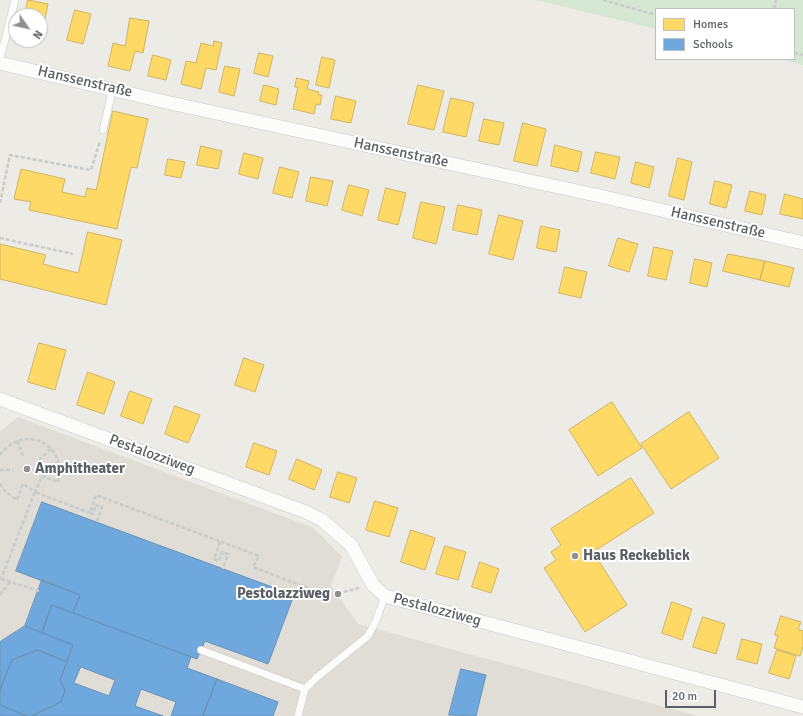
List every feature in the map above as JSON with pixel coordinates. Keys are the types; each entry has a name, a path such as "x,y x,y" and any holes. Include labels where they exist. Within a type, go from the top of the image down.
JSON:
{"street":[{"name":"Hanssenstraße","path":"0,63 113,88 170,103 593,194 803,243"},
{"name":"Pestalozziweg","path":"0,399 306,512 322,520 351,545 373,585 385,596 803,707"}],"lane":[{"path":"0,59 15,0"},
{"path":"103,130 113,88"},
{"path":"298,716 305,689 316,678 368,636 375,624 385,596"},
{"path":"201,650 305,689"}],"path":[{"path":"603,0 655,15"},
{"path":"0,203 10,155 91,170 103,130"},
{"path":"0,238 73,254"},
{"path":"0,455 5,448 17,441 33,439 43,442 51,449 59,464 58,482 42,476 1,579 38,591"},
{"path":"17,441 23,456"},
{"path":"39,460 51,449"},
{"path":"0,470 13,470"},
{"path":"0,484 6,492 18,500 23,484 35,492 93,514 96,505 102,507 97,522"},
{"path":"90,513 96,495 259,556 253,567 328,596 373,585"},
{"path":"220,542 214,559 219,561 222,552 228,554 223,569"},
{"path":"0,596 10,582"}],"shaded area":[{"path":"18,417 314,528 342,557 331,586 358,624 698,716 0,716 0,432"}],"green space":[{"path":"536,0 803,0 803,65 783,60 795,60 795,8 655,8 655,29"}],"building: Homes":[{"path":"28,0 48,4 47,8 26,8"},
{"path":"75,10 91,14 83,44 67,40"},
{"path":"130,18 149,21 143,53 135,51 130,71 108,66 113,43 125,46"},
{"path":"214,41 222,43 216,70 206,68 201,89 181,84 186,61 196,63 201,43 213,46"},
{"path":"259,53 273,56 268,77 254,73"},
{"path":"153,55 171,60 166,80 148,76"},
{"path":"322,57 335,60 329,88 316,85"},
{"path":"225,66 240,69 234,96 219,92"},
{"path":"297,78 309,81 307,89 319,92 318,95 322,95 320,105 316,104 314,114 293,109 298,87 295,87"},
{"path":"264,85 279,89 276,105 260,101"},
{"path":"418,85 444,91 434,130 408,124"},
{"path":"336,96 356,101 351,123 331,119"},
{"path":"451,98 474,103 466,137 443,132"},
{"path":"113,111 148,119 137,168 131,167 117,229 29,210 31,202 14,199 21,169 65,179 62,192 85,197 87,188 96,190"},
{"path":"484,119 504,123 499,145 479,141"},
{"path":"523,123 546,129 537,166 514,161"},
{"path":"555,145 582,152 578,172 551,166"},
{"path":"201,146 222,151 218,169 197,165"},
{"path":"596,152 620,157 615,179 591,173"},
{"path":"244,153 263,158 258,179 239,174"},
{"path":"678,158 692,162 684,200 669,196"},
{"path":"168,159 185,162 181,178 165,175"},
{"path":"636,162 654,167 649,188 631,183"},
{"path":"280,167 299,172 292,198 273,193"},
{"path":"311,177 333,181 327,206 306,201"},
{"path":"715,181 732,185 726,208 710,204"},
{"path":"349,185 369,190 362,216 342,210"},
{"path":"386,188 406,193 398,225 378,220"},
{"path":"750,191 766,195 762,215 745,211"},
{"path":"785,194 803,199 803,219 780,214"},
{"path":"421,202 445,207 436,244 413,238"},
{"path":"458,205 482,210 477,235 453,230"},
{"path":"499,215 523,221 513,260 489,254"},
{"path":"541,226 560,230 556,252 537,248"},
{"path":"88,232 122,240 106,305 0,279 0,244 46,255 43,264 78,273"},
{"path":"618,238 638,244 629,272 609,266"},
{"path":"654,247 673,251 666,280 648,276"},
{"path":"728,254 765,261 760,280 723,271"},
{"path":"695,259 712,263 707,287 690,283"},
{"path":"765,261 794,268 789,287 760,280"},
{"path":"565,267 587,272 581,298 559,293"},
{"path":"39,343 66,350 55,390 28,382"},
{"path":"244,358 264,365 255,392 235,385"},
{"path":"88,372 115,382 104,414 77,405"},
{"path":"130,391 152,399 143,424 121,416"},
{"path":"612,402 642,448 598,476 569,430"},
{"path":"175,406 200,415 188,443 165,434"},
{"path":"689,412 719,458 671,489 641,444"},
{"path":"254,443 277,451 269,475 246,467"},
{"path":"297,459 322,470 314,490 289,479"},
{"path":"338,472 357,478 349,503 330,497"},
{"name":"Haus Reckeblick","path":"631,478 654,513 593,552 627,605 585,632 544,568 556,560 551,552 561,545 551,529"},
{"path":"375,501 398,508 389,537 366,530"},
{"path":"411,530 435,538 425,570 401,562"},
{"path":"445,546 466,552 458,580 436,574"},
{"path":"480,562 499,569 491,593 472,587"},
{"path":"672,602 692,609 682,640 662,633"},
{"path":"781,616 801,622 798,629 803,631 803,646 800,656 774,648 778,636 775,635"},
{"path":"703,617 725,624 716,654 693,647"},
{"path":"742,639 762,644 757,664 737,659"},
{"path":"777,650 796,656 789,679 769,673"}],"building: Schools":[{"path":"42,502 294,595 268,664 205,641 197,659 73,613 80,595 16,571"},
{"path":"42,580 80,595 73,613 52,605 42,633 25,626"},
{"path":"52,605 191,657 187,668 217,679 203,716 171,716 176,702 141,689 135,706 163,716 31,716 61,702 65,690 60,680 73,645 42,633","holes":["81,667 115,680 109,696 74,683"]},
{"path":"25,626 73,645 67,662 38,650 12,660 0,690 0,642"},
{"path":"38,650 67,662 60,680 65,690 61,702 31,716 27,716 0,705 0,690 12,660"},
{"path":"461,669 486,675 476,716 449,715"},
{"path":"217,679 278,702 273,716 203,716"},
{"path":"0,705 27,716 0,716"}],"place":[{"name":"Amphitheater","path":"27,469"},
{"name":"Haus Reckeblick","path":"575,556"},
{"name":"Pestolazziweg","path":"338,594"}]}
